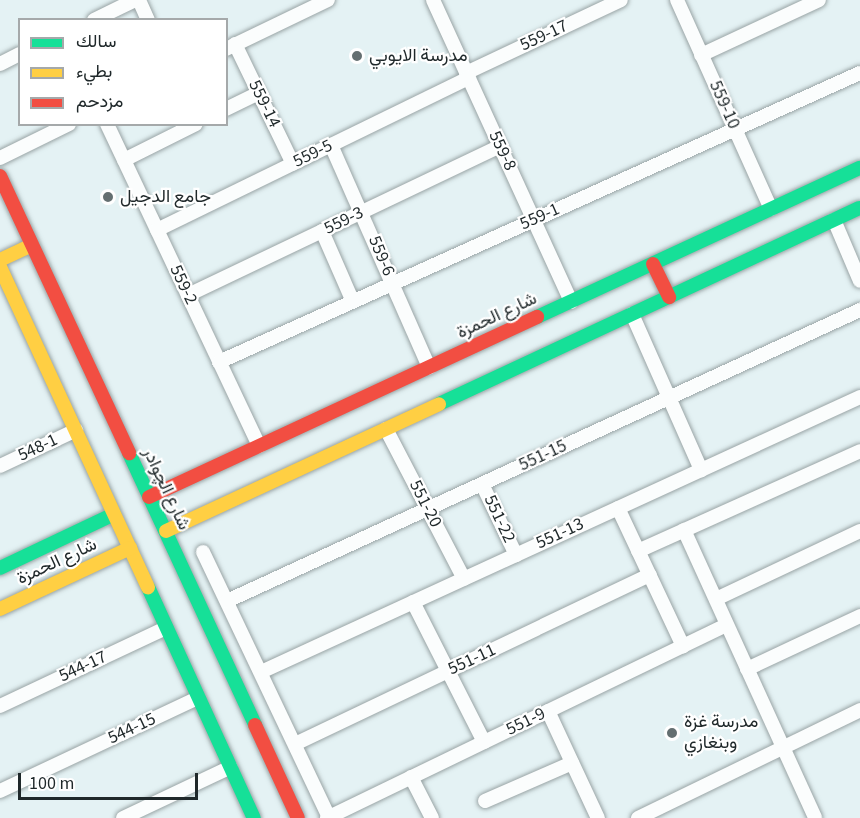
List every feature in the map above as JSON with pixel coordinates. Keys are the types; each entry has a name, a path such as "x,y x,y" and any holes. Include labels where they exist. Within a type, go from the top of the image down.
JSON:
{"street":[{"path":"98,18 137,0 147,18"},
{"path":"231,46 328,0"},
{"name":"559-8","path":"434,0 571,302"},
{"name":"559-17","path":"468,76 621,0"},
{"name":"559-10","path":"677,0 771,209"},
{"path":"702,56 819,0"},
{"name":"559-14","path":"231,46 259,93 292,164"},
{"path":"0,64 18,55"},
{"name":"559-1","path":"219,362 860,73"},
{"name":"559-5","path":"157,230 468,76"},
{"path":"228,108 259,93"},
{"path":"0,158 65,126"},
{"name":"559-2","path":"108,126 259,446"},
{"path":"124,160 192,126"},
{"name":"559-6","path":"331,145 429,367"},
{"name":"559-3","path":"188,296 500,146"},
{"name":"شارع الحمزة","path":"149,497 860,168"},
{"name":"شارع الچوادر","path":"0,176 298,818"},
{"path":"166,531 860,208"},
{"path":"834,220 860,281"},
{"path":"322,231 353,302"},
{"path":"0,260 32,245"},
{"path":"653,264 669,297"},
{"path":"0,267 4,286 76,430 254,818"},
{"name":"551-15","path":"227,601 860,310"},
{"path":"632,314 701,470"},
{"name":"551-13","path":"261,672 860,396"},
{"name":"551-20","path":"386,429 464,579"},
{"name":"548-1","path":"0,466 76,430"},
{"path":"638,550 860,451"},
{"name":"551-22","path":"482,484 516,555"},
{"path":"618,508 683,646"},
{"name":"شارع الحمزة","path":"0,568 114,514"},
{"path":"684,530 815,818"},
{"path":"716,599 860,531"},
{"name":"شارع الحمزة","path":"0,609 130,548"},
{"path":"203,552 328,817"},
{"name":"551-11","path":"295,744 650,575"},
{"path":"413,602 484,742"},
{"path":"747,669 860,616"},
{"name":"551-9","path":"328,817 726,625"},
{"name":"544-17","path":"0,706 165,628"},
{"name":"544-15","path":"0,791 198,698"},
{"path":"643,817 860,710"},
{"path":"548,711 598,818"},
{"path":"485,801 572,763"},
{"path":"123,818 231,767"},
{"path":"411,777 432,818"}],"traffic: fast":[{"path":"537,317 860,168"},
{"path":"439,404 860,208"},
{"path":"129,453 255,725"},
{"path":"0,568 114,514"},
{"path":"148,587 254,818"}],"traffic: slow":[{"path":"0,260 32,245"},
{"path":"0,267 148,587"},
{"path":"166,531 439,404"},
{"path":"0,609 130,548"}],"traffic: jam":[{"path":"0,176 129,453"},
{"path":"653,264 669,297"},
{"path":"149,497 537,317"},
{"path":"255,725 298,818"}],"place":[{"name":"مدرسة الايوبي","path":"357,56"},
{"name":"جامع الدجيل","path":"108,197"},
{"name":"مدرسة غزة وبنغازي","path":"672,733"}]}
